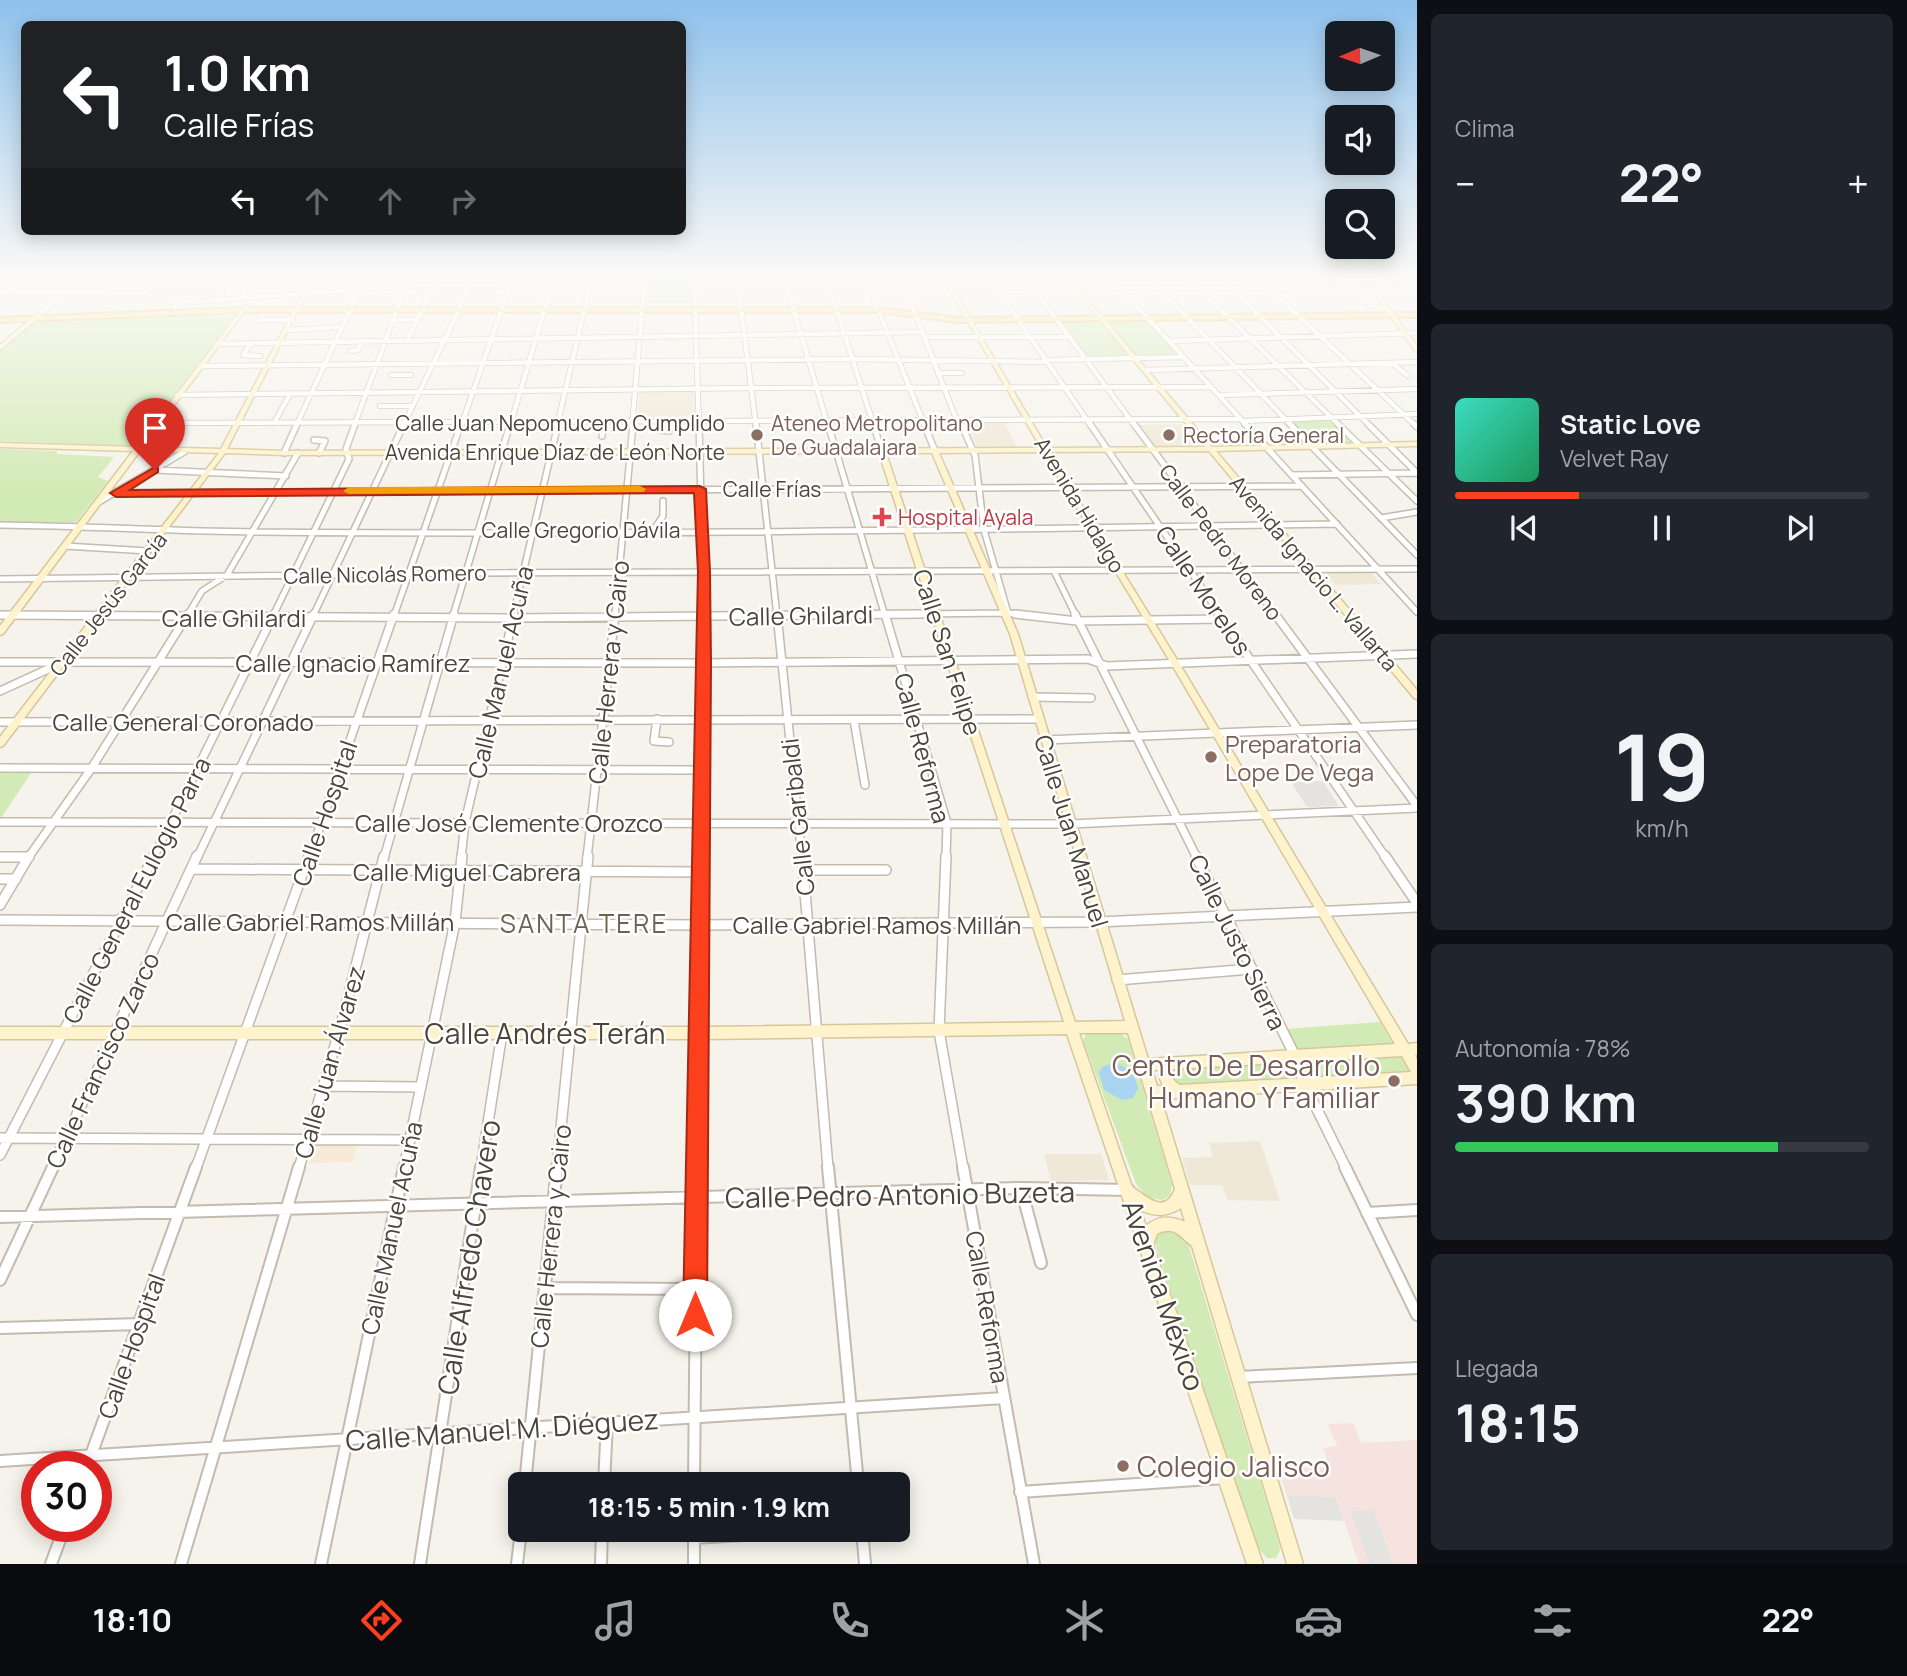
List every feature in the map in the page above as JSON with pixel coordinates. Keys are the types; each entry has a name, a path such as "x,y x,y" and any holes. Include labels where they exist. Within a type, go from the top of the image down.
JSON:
{"main road":[{"path":"0,632 212,350"},
{"name":"Calle Jesús García","path":"0,744 222,453 277,350"},
{"name":"Avenida Hidalgo","path":"988,350 1067,488 1265,815"},
{"name":"Avenida Ignacio L. Vallarta","path":"1129,350 1417,696"},
{"name":"Avenida Enrique Díaz de León Norte","path":"0,444 222,453 551,453 1109,451 1417,444"},
{"name":"Calle San Felipe","path":"883,451 1071,1027"},
{"name":"Calle Juan Manuel","path":"935,451 1014,635 1131,1027"},
{"path":"1265,815 1322,911 1411,1049 1417,1070"},
{"name":"Avenida México","path":"1071,1027 1147,1242 1255,1564"},
{"name":"Calle Andrés Terán","path":"0,1033 697,1033 1131,1027"},
{"name":"Avenida México","path":"1131,1027 1295,1564"},
{"path":"1143,1065 1411,1049"},
{"path":"1170,1063 1165,1070 1165,1079 1172,1088 1180,1092"},
{"path":"1152,1094 1417,1078"},
{"path":"1129,1190 1140,1202 1160,1210 1176,1203 1180,1196 1179,1183"},
{"path":"1147,1242 1156,1225 1172,1223 1184,1229 1198,1247"}],"street":[{"path":"246,350 243,355 260,356"},
{"path":"284,453 333,350"},
{"path":"349,351 358,350"},
{"name":"Calle General Eulogio Parra","path":"0,1154 4,1138 63,1032 172,821 349,459 346,449 381,350"},
{"name":"Calle Francisco Zarco","path":"0,1280 114,1032 439,350"},
{"name":"Calle Hospital","path":"93,1451 286,922 486,350"},
{"name":"Calle Juan Álvarez","path":"180,1564 339,1032 369,922 392,822 532,350"},
{"name":"Calle Manuel Acuña","path":"321,1564 455,922 465,822 575,350"},
{"name":"Calle Herrera y Cairo","path":"526,1472 591,823 616,617 625,489 640,350"},
{"path":"694,1472 698,925 704,663 704,572 696,350"},
{"name":"Calle Garibaldi","path":"746,350 764,489 803,870 857,1472"},
{"name":"Calle Reforma","path":"805,350 947,823 939,1031 1034,1564"},
{"name":"Calle San Felipe","path":"850,350 883,451"},
{"name":"Calle Juan Manuel","path":"894,350 935,451"},
{"path":"929,350 955,416 961,422 974,452 989,572"},
{"name":"Calle Morelos","path":"1040,350 1417,905"},
{"name":"Calle Pedro Moreno","path":"1079,350 1417,807"},
{"path":"1177,350 1417,612"},
{"path":"1218,350 1417,555"},
{"path":"1261,350 1417,500"},
{"path":"1293,350 1417,473"},
{"path":"1335,350 1417,427"},
{"path":"200,366 853,359 996,362 1184,357"},
{"path":"1145,370 1417,362"},
{"path":"401,375 406,363"},
{"path":"1392,363 1408,376"},
{"path":"938,373 962,373"},
{"path":"391,375 411,375"},
{"path":"177,395 697,388 1212,387"},
{"path":"1219,395 1417,389"},
{"path":"274,423 290,394"},
{"path":"380,406 413,406"},
{"name":"Calle Juan Nepomuceno Cumplido","path":"156,423 1188,421 1417,414"},
{"path":"602,436 604,423"},
{"path":"659,423 659,430 669,431"},
{"path":"314,440 325,441 319,453"},
{"path":"96,503 184,452"},
{"path":"0,905 53,821 61,815 91,769 202,591 227,575 298,453"},
{"path":"155,470 286,476"},
{"path":"1292,475 1417,473"},
{"name":"Calle Frías","path":"116,493 1302,486"},
{"path":"653,531 663,516 663,501"},
{"path":"1381,518 1417,512"},
{"name":"Calle Gregorio Dávila","path":"0,525 254,531 653,531 1162,528 1337,524"},
{"path":"65,545 148,551"},
{"name":"Calle Nicolás Romero","path":"0,579 523,572 1417,569"},
{"name":"Calle Justo Sierra","path":"1054,571 1295,1056 1305,1085 1417,1315"},
{"name":"Calle Ghilardi","path":"0,615 513,618 1005,613 1077,621 1223,619"},
{"name":"Calle Ignacio Ramírez","path":"0,662 704,663 1088,659 1107,666 1417,654"},
{"path":"0,691 63,662"},
{"path":"1032,697 1091,698"},
{"path":"657,719 654,741 669,742"},
{"name":"Calle General Coronado","path":"0,722 1039,719"},
{"path":"854,720 865,785"},
{"path":"1045,740 1417,725"},
{"path":"0,768 700,770"},
{"name":"Calle José Clemente Orozco","path":"0,821 1070,824 1417,807"},
{"path":"0,857 29,857"},
{"name":"Calle Miguel Cabrera","path":"192,869 699,872"},
{"path":"803,870 886,870"},
{"path":"0,879 16,879"},
{"name":"Calle Gabriel Ramos Millán","path":"0,920 581,925 1099,922 1417,905"},
{"path":"1117,980 1251,970"},
{"name":"Calle Alfredo Chavero","path":"420,1564 502,1033"},
{"path":"323,1086 421,1087"},
{"path":"4,1138 410,1140"},
{"path":"1021,1188 1041,1264"},
{"name":"Calle Pedro Antonio Buzeta","path":"0,1217 1021,1188 1129,1190"},
{"path":"1367,1213 1417,1210"},
{"path":"545,1287 695,1289"},
{"path":"0,1328 140,1324"},
{"path":"1238,1377 1417,1368"},
{"name":"Calle Manuel M. Diéguez","path":"112,1458 216,1447 1004,1398"},
{"path":"605,1472 607,1422"},
{"name":"Calle Manuel M. Diéguez","path":"0,1461 21,1461"},
{"path":"1020,1492 1226,1478"},
{"path":"51,1564 59,1542"},
{"path":"517,1564 520,1542"},
{"path":"601,1564 602,1542"},
{"path":"694,1542 694,1564"},
{"path":"863,1542 865,1564"}],"shaded area":[{"path":"694,390 695,421 638,421 639,391"},
{"path":"968,423 1005,423 1017,448 977,448"},
{"name":"Rectoría General","path":"1183,424 1200,446 1156,447 1140,425"},
{"path":"1326,573 1371,573 1381,584 1336,585"},
{"path":"1323,781 1339,806 1307,807 1291,782"},
{"path":"1260,1141 1280,1201 1228,1200 1222,1185 1190,1185 1182,1158 1213,1157 1209,1143"},
{"path":"315,1142 358,1142 353,1162 309,1163"},
{"path":"1044,1154 1101,1154 1109,1180 1051,1181"},
{"path":"1353,1423 1361,1443 1417,1440 1417,1564 1359,1564 1336,1497 1287,1495 1278,1468 1330,1468 1323,1448 1337,1446 1328,1424"},
{"path":"1287,1495 1336,1497 1344,1521 1294,1519"},
{"path":"1373,1510 1394,1564 1370,1564 1350,1511"}],"green space":[{"path":"0,350 208,350 134,446 0,441"},
{"path":"1081,350 1125,350 1133,359 1088,360"},
{"path":"1132,350 1175,350 1182,358 1140,359"},
{"path":"1333,418 1359,443 1303,444 1280,420"},
{"path":"0,449 114,457 98,477 108,481 76,522 0,523"},
{"path":"33,770 1,818 0,818 0,771"},
{"path":"1380,1022 1394,1046 1298,1052 1286,1029"},
{"path":"1118,1032 1128,1039 1172,1185 1170,1195 1163,1200 1148,1198 1136,1184 1083,1040 1086,1034"},
{"path":"1417,1054 1417,1072 1314,1079 1306,1075 1302,1068 1305,1063"},
{"path":"1285,1063 1295,1070 1295,1078 1180,1086 1175,1085 1169,1072 1174,1069"},
{"path":"1173,1229 1188,1243 1279,1543 1280,1550 1276,1558 1267,1558 1254,1543 1155,1243 1157,1232"}],"water":[{"path":"1112,1063 1126,1068 1133,1075 1138,1089 1133,1098 1122,1100 1104,1090 1099,1072 1102,1067"}],"slow traffic":[{"path":"349,491 640,489"}],"place":[{"name":"Ateneo Metropolitano De Guadalajara","path":"757,435"},
{"name":"Rectoría General","path":"1169,435"},
{"name":"Hospital Ayala","path":"882,517"},
{"name":"Preparatoria Lope De Vega","path":"1211,757"},
{"name":"Centro De Desarrollo Humano Y Familiar","path":"1394,1081"},
{"name":"Colegio Jalisco","path":"1123,1466"}],"district":[{"name":"SANTA TERE","path":"584,923"}],"route":[{"path":"155,470 116,493 700,489 704,663 700,770 695,1315"}]}
